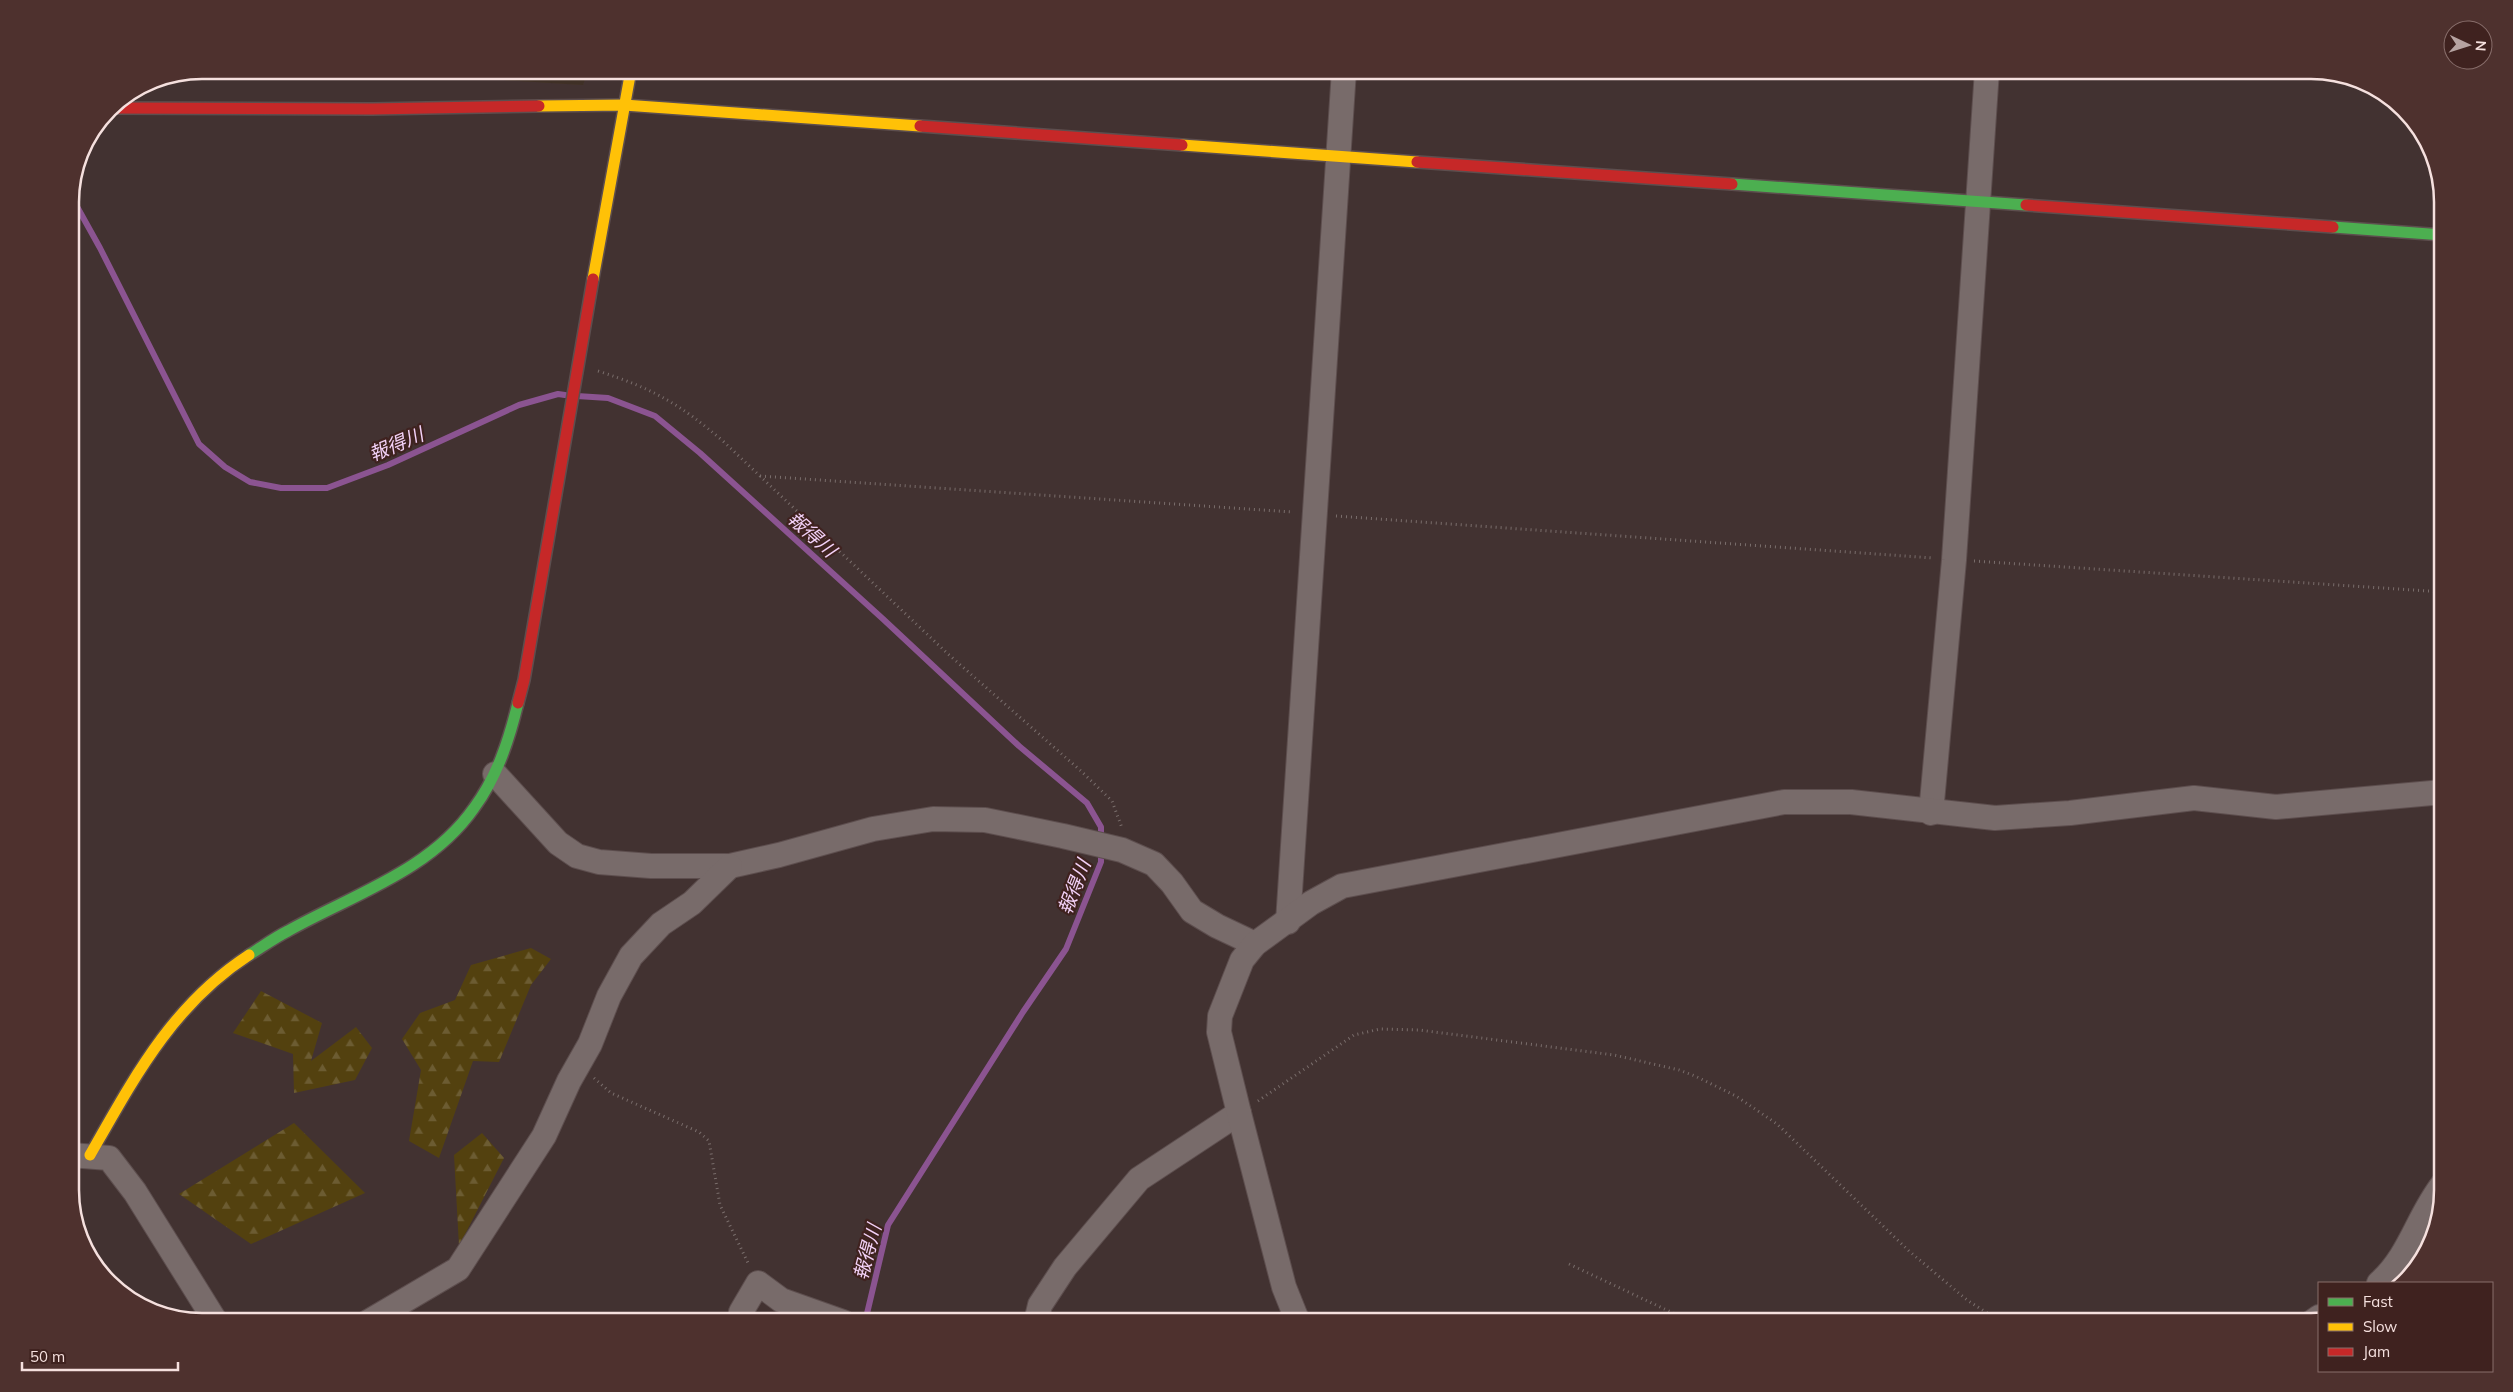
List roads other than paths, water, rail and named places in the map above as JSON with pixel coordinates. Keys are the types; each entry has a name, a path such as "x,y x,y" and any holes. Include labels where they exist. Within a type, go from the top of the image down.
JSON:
{"street":[{"path":"210,1313 164,1238 110,1158 80,1155 135,1076 189,1005 225,971 287,931 408,869 448,837 474,809 495,774 509,739 524,680 577,364 629,79"},
{"path":"1288,922 1343,79"},
{"path":"1931,813 1954,560 1986,79"},
{"path":"123,108 362,109 624,105 2434,234"},
{"path":"495,774 558,843 577,856 599,862 651,866 730,866 872,828 933,819 985,820 1064,836 1128,853 1154,864 1172,883 1192,911 1217,926 1255,944"},
{"path":"1294,1313 1284,1287 1239,1113 1219,1032 1220,1016 1242,960 1255,944 1288,922 1311,903 1342,886 1595,840 1784,802 1851,802 1931,813 1995,818 2070,813 2194,798 2276,807 2434,793"},
{"path":"383,1313 458,1269 544,1136 578,1064 590,1044 609,996 631,956 661,924 692,903 730,866"},
{"path":"1038,1313 1040,1305 1065,1267 1139,1179 1239,1113"},
{"path":"2380,1282 2393,1271 2434,1196"},
{"path":"742,1313 758,1284 781,1300 817,1313"}],"waterway":[{"name":"報得川","path":"79,210 199,444 225,467 250,482 281,488 327,488 388,465 519,405 558,394 565,395"},
{"name":"報得川","path":"577,396 608,398 655,416 700,453 883,619 1019,746 1087,803 1101,827 1101,840"},
{"name":"報得川","path":"867,1313 888,1225 1023,1012 1066,949 1101,862 1101,850"}]}
